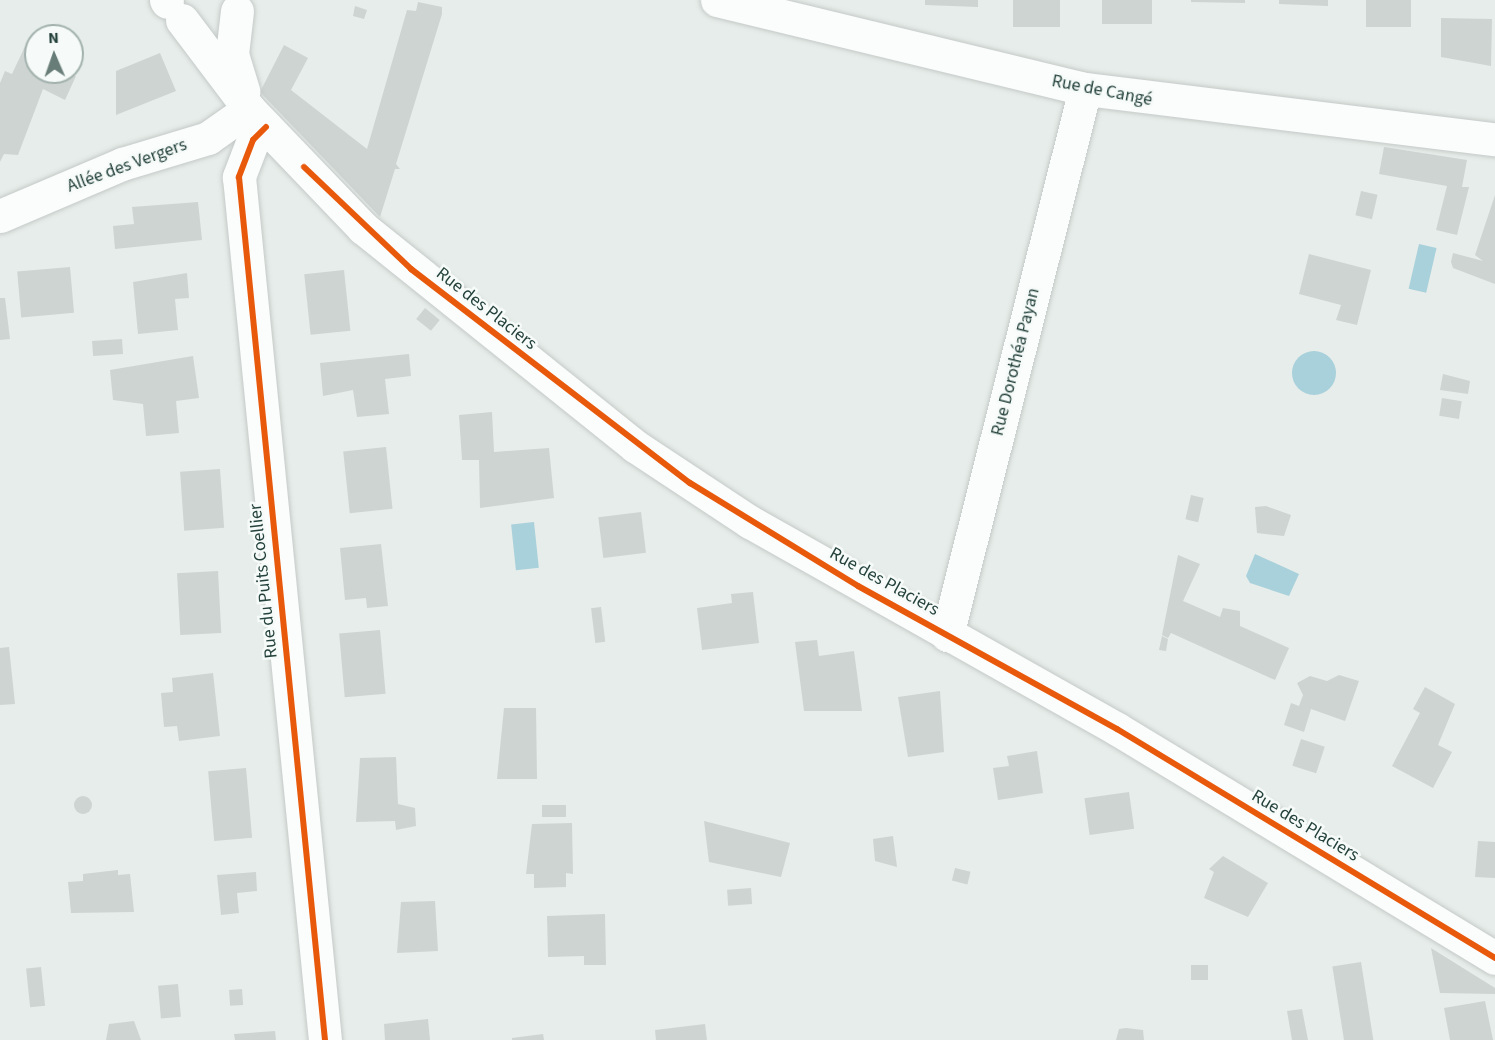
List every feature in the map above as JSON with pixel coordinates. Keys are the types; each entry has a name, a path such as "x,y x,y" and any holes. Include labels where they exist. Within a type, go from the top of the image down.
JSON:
{"street":[{"name":"Rue de Cangé","path":"717,0 1085,89 1495,139"},
{"path":"171,5 217,25 240,5"},
{"name":"Rue des Placiers","path":"171,5 258,118 403,262 635,446 750,522 1117,729 1495,958"},
{"name":"Rue des Placiers","path":"240,5 232,54 258,118"},
{"name":"Rue Dorothéa Payan","path":"947,635 1085,89"},
{"name":"Allée des Vergers","path":"0,216 122,164 208,138 258,118"},
{"name":"Rue du Puits Coellier","path":"258,118 253,140 239,177 325,1040"}],"water":[{"path":"1419,244 1437,248 1426,293 1409,289"},
{"path":"1314,351 1329,358 1336,373 1329,388 1314,395 1299,388 1292,373 1299,358"},
{"path":"534,522 539,568 516,570 511,524"},
{"path":"1255,554 1299,574 1289,596 1250,583 1246,576"}],"building":[{"path":"925,0 978,0 978,7 925,5"},
{"path":"1013,0 1060,0 1060,27 1013,27"},
{"path":"1102,0 1152,0 1152,24 1102,24"},
{"path":"1191,0 1245,0 1245,3 1191,2"},
{"path":"1279,0 1328,0 1328,6 1279,4"},
{"path":"1366,0 1411,0 1411,27 1366,27"},
{"path":"418,2 442,7 442,14 396,164 400,169 395,169 380,217 260,92 284,45 308,58 291,90 367,149 407,10 416,11"},
{"path":"355,6 367,10 364,19 353,16"},
{"path":"1441,18 1492,19 1491,66 1441,57"},
{"path":"24,49 24,84 72,84 65,100 43,89 18,155 4,154 0,162 0,83 5,71 12,74"},
{"path":"160,53 176,91 116,115 116,71"},
{"path":"1384,147 1467,160 1462,187 1469,187 1457,235 1436,230 1447,186 1379,174"},
{"path":"1361,191 1378,195 1372,219 1355,215"},
{"path":"1495,195 1495,284 1453,268 1451,262 1453,253 1483,261 1475,255"},
{"path":"198,202 202,240 115,249 113,226 134,224 132,207"},
{"path":"1309,254 1371,270 1357,325 1336,320 1341,305 1299,294"},
{"path":"70,267 74,313 21,317 17,272"},
{"path":"344,270 350,331 311,335 304,274"},
{"path":"187,273 189,298 175,299 178,330 138,334 133,282"},
{"path":"0,298 5,298 10,339 0,340"},
{"path":"425,308 440,320 431,331 416,319"},
{"path":"122,339 123,354 93,356 92,341"},
{"path":"409,354 411,376 385,379 389,414 357,417 353,390 323,396 320,363"},
{"path":"193,356 199,398 176,401 179,433 146,436 143,404 113,400 110,370"},
{"path":"1443,374 1470,381 1468,394 1440,390"},
{"path":"1442,398 1462,401 1459,419 1439,416"},
{"path":"492,412 494,452 549,448 554,498 480,508 479,460 462,460 459,415"},
{"path":"386,447 392,509 350,513 343,451"},
{"path":"220,469 224,528 184,531 180,472"},
{"path":"1191,495 1204,498 1198,522 1185,519"},
{"path":"1266,506 1291,515 1284,536 1257,533 1255,507"},
{"path":"641,512 646,553 603,558 598,517"},
{"path":"381,544 388,606 367,608 366,598 345,600 340,548"},
{"path":"1178,555 1200,564 1183,601 1220,617 1223,608 1240,611 1240,626 1289,648 1275,680 1171,633 1168,638 1162,635"},
{"path":"218,571 221,633 180,635 177,573"},
{"path":"753,592 759,643 702,650 697,608 732,603 731,594"},
{"path":"601,607 605,642 595,643 591,608"},
{"path":"380,630 386,694 345,697 339,634"},
{"path":"1162,636 1168,639 1166,651 1159,650"},
{"path":"817,640 819,656 854,651 862,711 804,711 795,642"},
{"path":"9,647 15,704 0,705 0,648"},
{"path":"213,673 220,736 179,741 177,726 164,727 161,693 173,692 172,678"},
{"path":"1339,675 1359,681 1345,721 1311,709 1304,732 1284,725 1291,703 1299,706 1303,695 1297,683 1310,676 1327,681"},
{"path":"1425,687 1455,704 1438,745 1452,752 1433,788 1392,766 1420,713 1413,709"},
{"path":"940,691 944,752 908,757 898,697"},
{"path":"504,708 536,708 537,779 497,779"},
{"path":"1301,739 1325,747 1316,773 1292,766"},
{"path":"1037,751 1043,793 998,800 993,768 1009,766 1007,756"},
{"path":"396,757 398,804 415,808 416,826 396,830 395,821 356,822 360,758"},
{"path":"246,768 252,838 214,841 208,771"},
{"path":"1129,792 1134,829 1090,835 1084,798"},
{"path":"79,796 87,796 92,801 90,812 79,814 74,809 74,801"},
{"path":"542,805 566,805 566,817 542,817"},
{"path":"704,821 790,843 781,877 709,862"},
{"path":"572,823 573,874 566,873 566,887 534,888 534,874 526,874 532,824"},
{"path":"893,836 897,867 875,861 873,839"},
{"path":"1478,841 1495,842 1495,878 1475,877"},
{"path":"1223,856 1268,883 1248,917 1204,898 1214,872 1209,869"},
{"path":"955,868 971,872 967,884 952,881"},
{"path":"118,870 118,875 130,874 134,912 71,913 68,882 83,881 83,874"},
{"path":"256,872 257,891 237,893 239,913 221,915 217,875"},
{"path":"751,888 752,904 728,906 727,890"},
{"path":"435,901 438,951 397,953 401,902"},
{"path":"605,914 606,965 584,965 584,956 548,957 547,916"},
{"path":"1431,948 1495,988 1495,994 1440,993"},
{"path":"1361,962 1373,1040 1344,1040 1332,967"},
{"path":"1191,965 1208,965 1208,980 1191,980"},
{"path":"41,967 45,1006 30,1007 26,969"},
{"path":"178,984 181,1017 161,1019 158,986"},
{"path":"242,989 243,1005 230,1006 229,990"},
{"path":"1485,1001 1493,1040 1450,1040 1444,1008"},
{"path":"1302,1009 1308,1040 1292,1040 1287,1011"},
{"path":"428,1019 430,1040 385,1040 384,1024"},
{"path":"134,1021 141,1040 106,1040 109,1024"},
{"path":"705,1024 707,1040 656,1040 655,1030"},
{"path":"1119,1029 1143,1030 1144,1040 1116,1040"},
{"path":"275,1031 276,1040 235,1040 234,1034"},
{"path":"543,1034 544,1040 512,1040 512,1038"}],"cycle path":[{"path":"266,127 253,140 239,177 325,1040"},
{"path":"304,167 411,269 690,483 858,586 1117,729 1495,958"}]}
